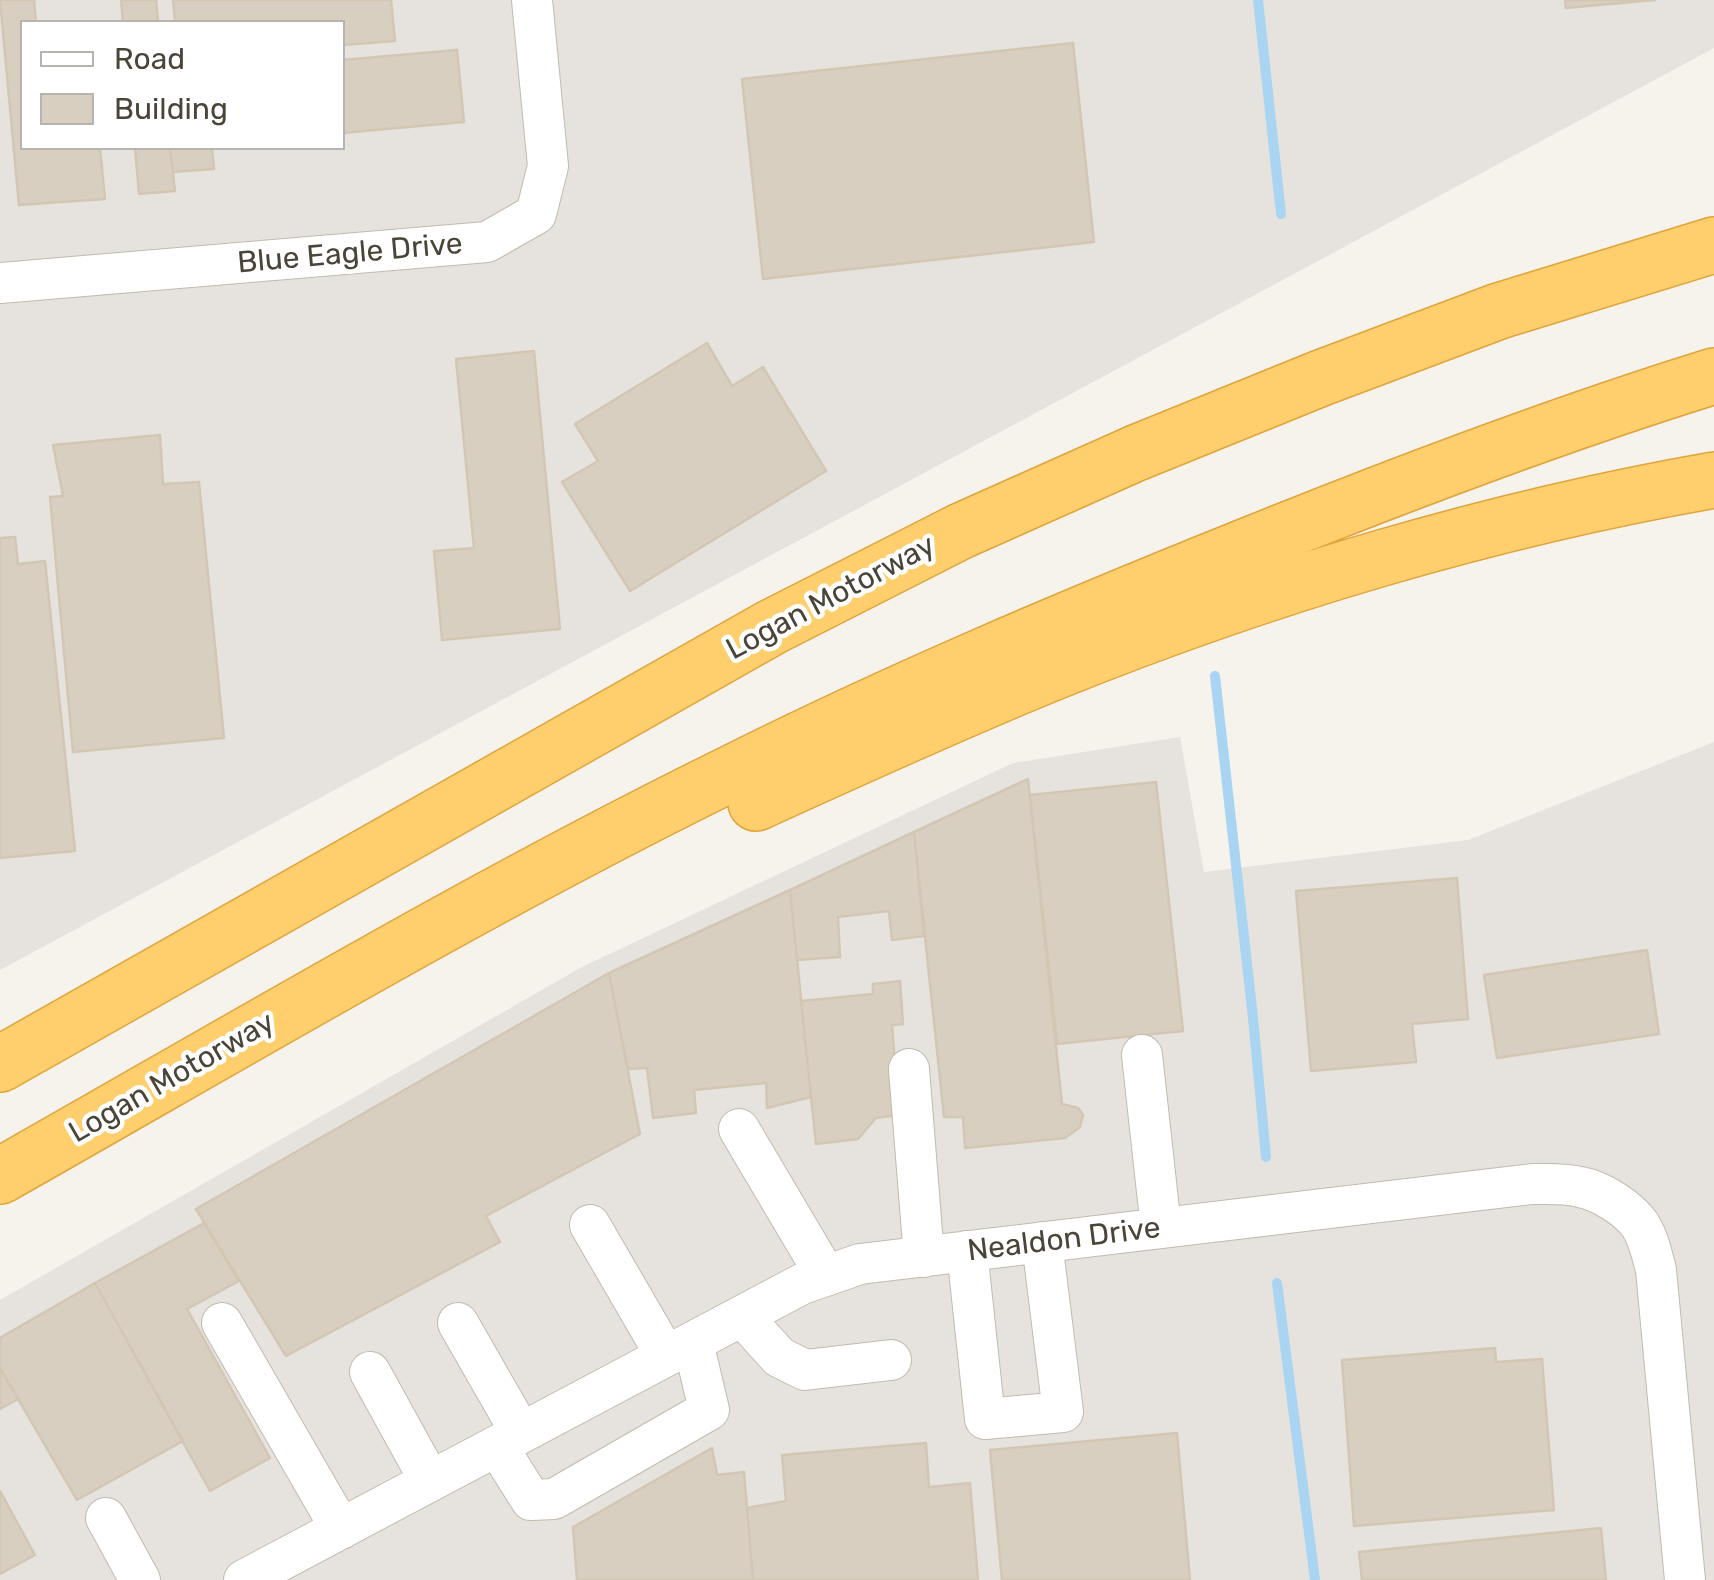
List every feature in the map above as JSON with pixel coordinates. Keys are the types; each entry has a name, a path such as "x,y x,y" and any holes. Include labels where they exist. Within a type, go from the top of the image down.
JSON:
{"highway":[{"name":"Logan Motorway","path":"0,1064 772,627 961,531 1136,453 1338,372 1499,312 1714,245"},
{"name":"Logan Motorway","path":"0,1176 535,874 726,775 946,672 1344,507 1517,442 1714,376"},
{"path":"350,977 490,934 608,873 870,751 1149,636 1345,569 1560,512 1714,480"}],"street":[{"name":"Blue Eagle Drive","path":"0,283 488,242 536,214 548,166 532,0"},
{"path":"1142,1055 1161,1228"},
{"path":"908,1069 924,1256"},
{"path":"739,1130 826,1276"},
{"name":"Nealdon Drive","path":"270,1574 341,1529 802,1284 860,1264 1532,1184 1582,1187 1601,1196 1624,1209 1639,1224 1649,1244 1697,1527 1687,1580"},
{"path":"458,1323 531,1500 554,1499 708,1410 679,1349 590,1225"},
{"path":"967,1251 986,1419 1063,1412 1042,1242"},
{"path":"742,1316 779,1357 804,1370 892,1360"},
{"path":"222,1322 341,1529"},
{"path":"370,1372 430,1482"},
{"path":"106,1518 140,1580"},
{"path":"1687,1580 1714,1577"}],"shaded area":[{"path":"0,0 1714,0 1714,48 0,970"},
{"path":"1180,737 1204,872 1468,840 1714,742 1714,1580 0,1580 0,1300 582,967 1013,763"}],"building":[{"path":"0,0 34,0 36,20 20,20 20,150 100,150 105,199 19,205"},
{"path":"121,0 156,0 158,20 123,20"},
{"path":"173,0 391,0 395,41 345,45 345,20 175,20"},
{"path":"1565,0 1655,0 1566,8"},
{"path":"1073,43 1094,242 763,279 742,79"},
{"path":"457,50 464,122 345,133 345,60"},
{"path":"135,150 170,150 175,191 139,194"},
{"path":"170,150 212,150 214,169 173,172"},
{"path":"707,343 732,386 763,367 826,471 630,591 562,482 598,461 575,424"},
{"path":"534,351 560,629 442,640 434,551 474,548 456,359"},
{"path":"160,435 163,484 199,482 224,738 73,752 50,497 63,496 53,445"},
{"path":"15,537 18,564 45,561 75,851 0,858 0,538"},
{"path":"1028,779 1062,1104 1078,1108 1083,1115 1080,1127 1065,1138 965,1148 963,1117 944,1117 914,832"},
{"path":"1156,782 1183,1031 1057,1044 1030,795"},
{"path":"914,832 924,936 892,940 889,911 838,917 840,957 797,960 790,890"},
{"path":"1457,878 1468,1019 1412,1024 1416,1062 1311,1071 1296,891"},
{"path":"790,890 811,1097 767,1108 766,1083 694,1090 696,1113 653,1118 647,1068 628,1069 609,973"},
{"path":"1647,950 1659,1034 1497,1058 1484,975"},
{"path":"609,973 640,1134 486,1216 500,1242 286,1356 196,1209"},
{"path":"900,981 903,1024 892,1025 899,1115 876,1118 858,1139 816,1144 801,1001 873,994 873,984"},
{"path":"204,1223 239,1281 187,1309 270,1458 210,1491 95,1283"},
{"path":"95,1283 183,1441 77,1500 0,1368 0,1338"},
{"path":"1495,1348 1496,1362 1542,1359 1554,1510 1354,1526 1342,1360"},
{"path":"0,1368 18,1399 0,1409"},
{"path":"1177,1433 1190,1580 1002,1580 990,1450"},
{"path":"926,1443 929,1487 970,1483 978,1580 753,1580 747,1508 786,1501 782,1455"},
{"path":"712,1448 717,1475 744,1472 753,1580 577,1580 573,1527"},
{"path":"0,1491 35,1555 0,1574"},
{"path":"1601,1528 1606,1580 1362,1580 1359,1552"}],"waterway":[{"path":"1258,0 1281,214"},
{"path":"1215,676 1266,1157"},
{"path":"1277,1283 1315,1580"}]}
